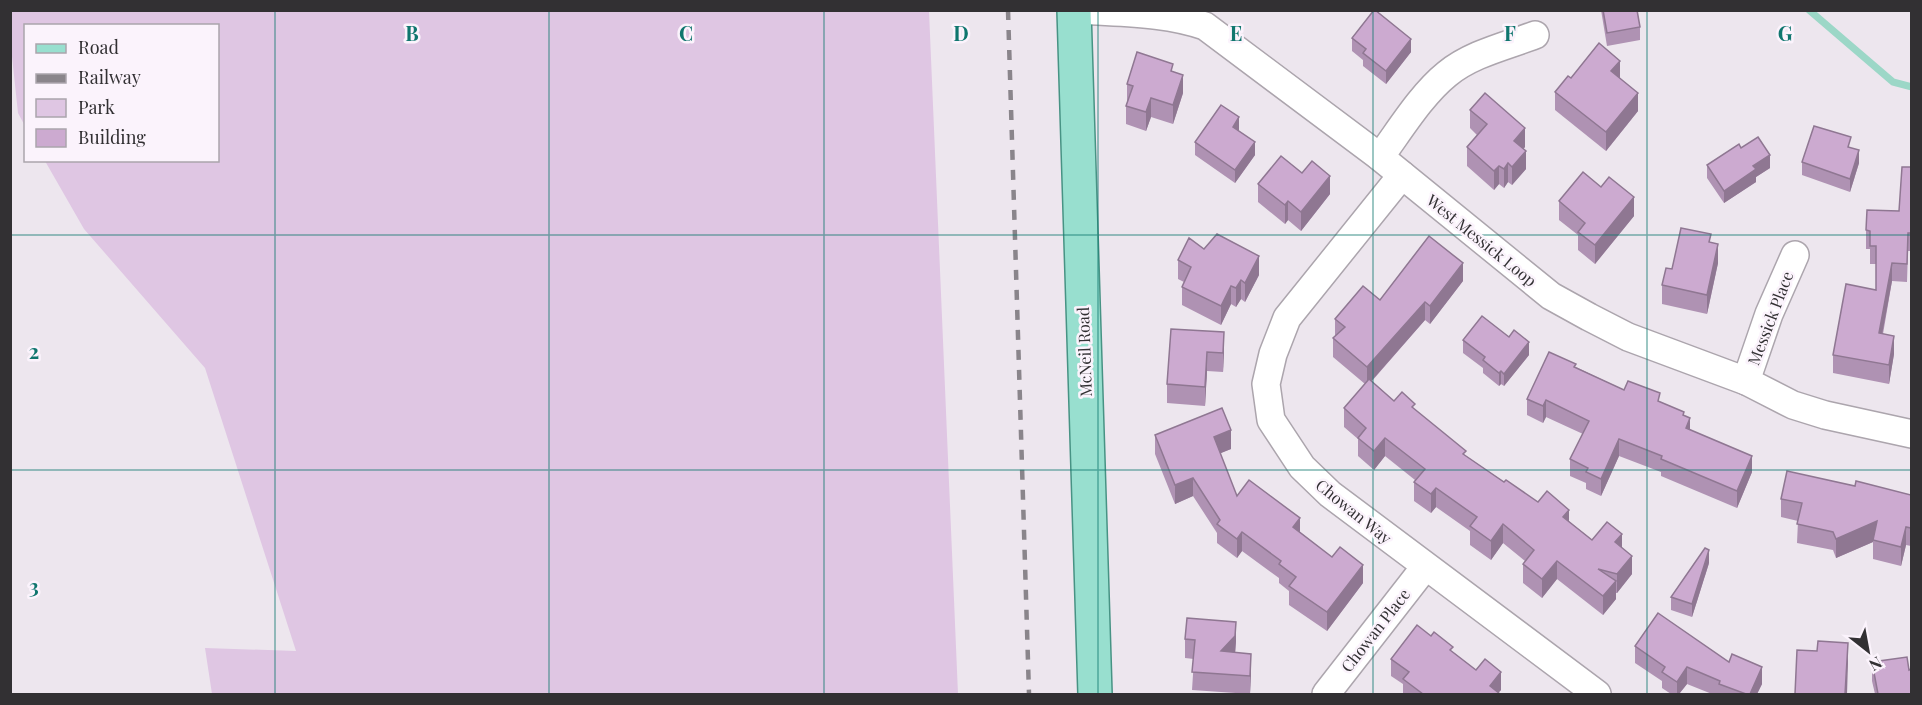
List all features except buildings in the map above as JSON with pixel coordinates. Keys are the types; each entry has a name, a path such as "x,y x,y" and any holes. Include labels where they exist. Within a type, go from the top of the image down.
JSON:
{"main road":[{"name":"McNeil Road","path":"1074,10 1095,694"}],"street":[{"name":"West Messick Loop","path":"1079,10 1209,18 1551,296 1628,337 1746,381 1793,405 1825,416 1911,434"},
{"path":"1380,157 1431,90 1447,74 1467,61 1535,34"},
{"name":"Chowan Way","path":"1402,175 1287,318 1273,354 1266,384 1271,420 1302,467 1330,494 1597,694"},
{"name":"Messick Place","path":"1746,381 1769,314 1795,255"},
{"name":"Chowan Place","path":"1326,694 1425,567"}],"green space":[{"path":"10,11 929,11 958,694 212,694 205,648 296,651 205,368 84,229 46,162 219,162 219,24 24,24 24,124 18,113 11,47"}],"waterway":[{"path":"1809,10 1893,82 1912,87"}],"railway":[{"path":"1008,10 1029,694"}]}
